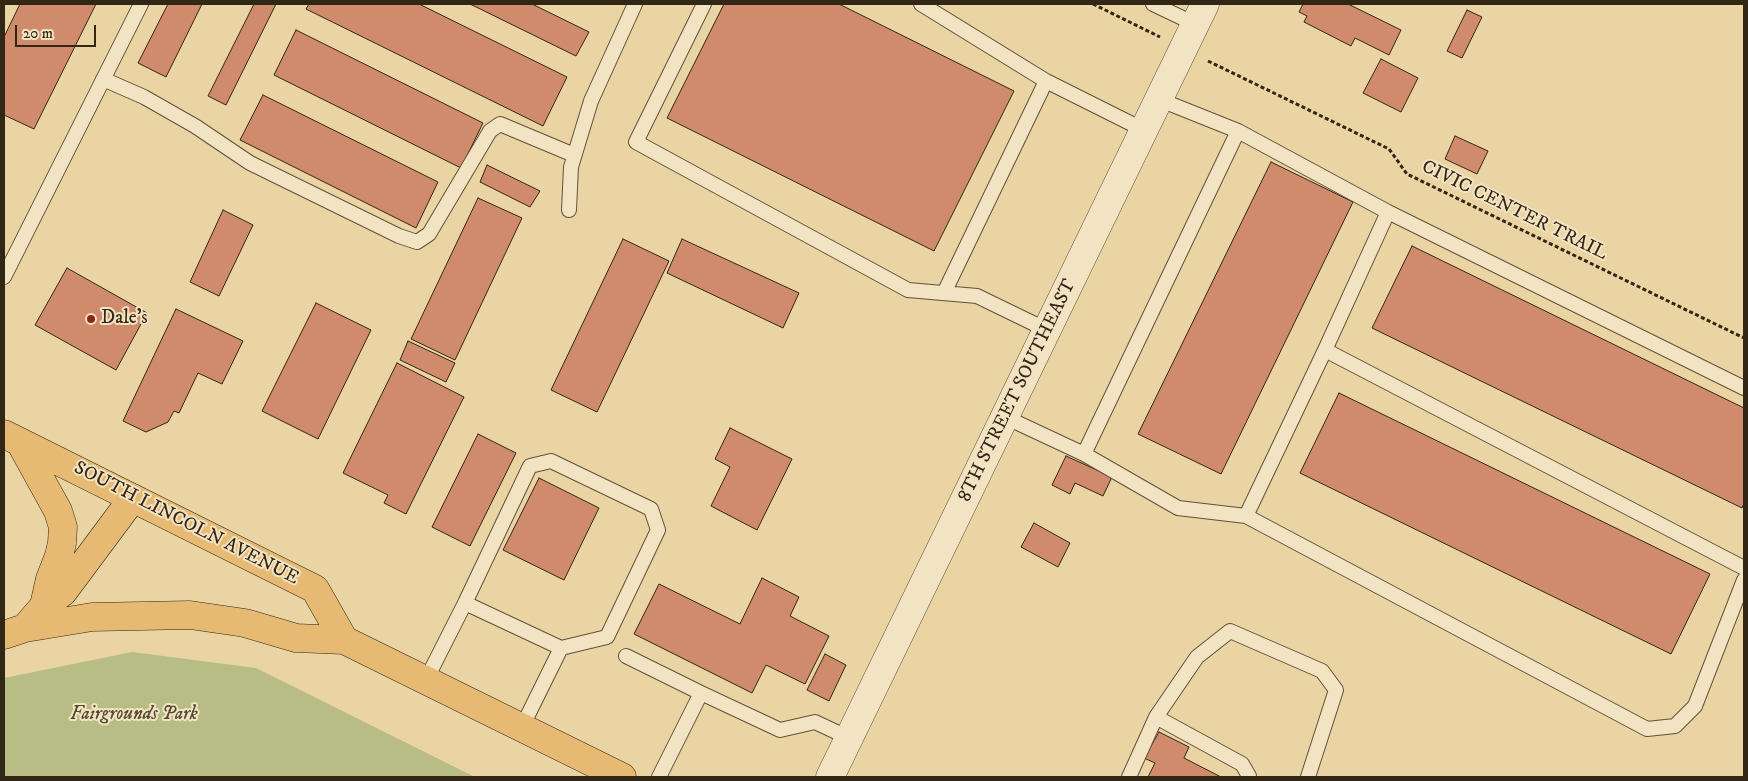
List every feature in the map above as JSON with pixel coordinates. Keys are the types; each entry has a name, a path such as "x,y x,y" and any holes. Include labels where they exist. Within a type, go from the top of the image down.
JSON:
{"highway":[{"name":"SOUTH LINCOLN AVENUE","path":"12,438 315,589 344,640"},
{"path":"12,438 58,511 63,527 59,556 50,580 44,606"},
{"path":"14,632 62,592 133,498"},
{"path":"14,632 92,617 190,615 245,623 296,638 344,640 622,777"}],"street":[{"name":"8TH STREET SOUTHEAST","path":"830,777 1200,14"}],"lane":[{"path":"4,277 141,4"},
{"path":"569,210 570,167 591,101 634,4"},
{"path":"704,4 636,142 908,290 978,296 1047,330"},
{"path":"921,4 1046,81 1144,130"},
{"path":"1153,4 1200,14"},
{"path":"103,79 144,97 178,116 250,163 399,236 417,242 429,234 490,131 500,124 574,155"},
{"path":"944,293 1046,81"},
{"path":"1158,99 1238,131 1388,212 1744,388"},
{"path":"1084,454 1238,131"},
{"path":"1246,516 1388,212"},
{"path":"1325,350 1744,568"},
{"path":"1005,417 1084,454 1178,508 1246,516 1647,729 1675,726 1695,706 1744,580"},
{"path":"426,680 530,466 551,461 651,509 658,530 607,637 561,648 464,603"},
{"path":"1129,777 1156,717 1197,657 1230,631 1322,671 1336,690 1308,777"},
{"path":"522,727 561,648"},
{"path":"626,656 780,730 815,722 849,738"},
{"path":"659,777 701,693"},
{"path":"1156,717 1242,764 1249,777"}],"path":[{"name":"CIVIC CENTER TRAIL","path":"1093,4 1389,149 1407,174 1744,338"}],"green space":[{"name":"Fairgrounds Park","path":"132,652 256,668 475,777 4,777 4,678"}],"building":[{"path":"20,4 96,4 34,129 4,115 4,37"},
{"path":"168,4 202,4 166,77 138,63"},
{"path":"254,4 276,4 226,105 208,96"},
{"path":"309,4 419,4 567,77 543,126 306,9"},
{"path":"470,4 532,4 589,32 576,56"},
{"path":"724,4 839,4 1014,91 934,251 667,118"},
{"path":"1303,4 1348,4 1401,30 1389,55 1355,38 1351,46 1304,22 1307,16 1299,12"},
{"path":"1467,10 1482,17 1462,58 1447,51"},
{"path":"296,30 483,123 461,168 274,75"},
{"path":"1381,59 1418,78 1401,112 1363,93"},
{"path":"263,95 438,182 416,228 240,140"},
{"path":"1455,136 1488,151 1477,174 1445,159"},
{"path":"1271,162 1353,202 1221,474 1138,434"},
{"path":"487,165 540,191 530,207 480,182"},
{"path":"478,198 522,218 455,360 411,339"},
{"path":"223,210 253,225 219,296 190,282"},
{"path":"623,239 669,261 597,412 551,390"},
{"path":"682,239 799,293 783,328 667,273"},
{"path":"1412,246 1744,408 1744,503 1742,508 1372,328"},
{"name":"Dale's","path":"67,268 147,313 116,370 35,325"},
{"path":"316,303 371,330 318,439 262,411"},
{"path":"176,309 243,341 222,384 198,373 179,413 174,411 168,422 146,432 123,421"},
{"path":"408,341 455,363 446,382 400,360"},
{"path":"397,363 464,397 406,514 384,503 388,495 343,473"},
{"path":"1339,393 1710,574 1671,654 1300,473"},
{"path":"730,428 792,459 757,530 711,506 730,467 715,459"},
{"path":"478,434 516,453 470,546 432,527"},
{"path":"1066,456 1112,477 1103,496 1075,483 1070,494 1052,485"},
{"path":"539,478 599,508 564,580 503,550"},
{"path":"1034,523 1070,543 1058,567 1021,547"},
{"path":"762,578 799,597 790,616 829,636 805,684 766,665 752,693 634,634 659,584 740,624"},
{"path":"825,654 846,665 829,701 807,690"},
{"path":"1159,732 1189,747 1184,758 1221,777 1148,777 1155,763 1144,758"}],"place":[{"name":"Dale's","path":"91,319"}]}
